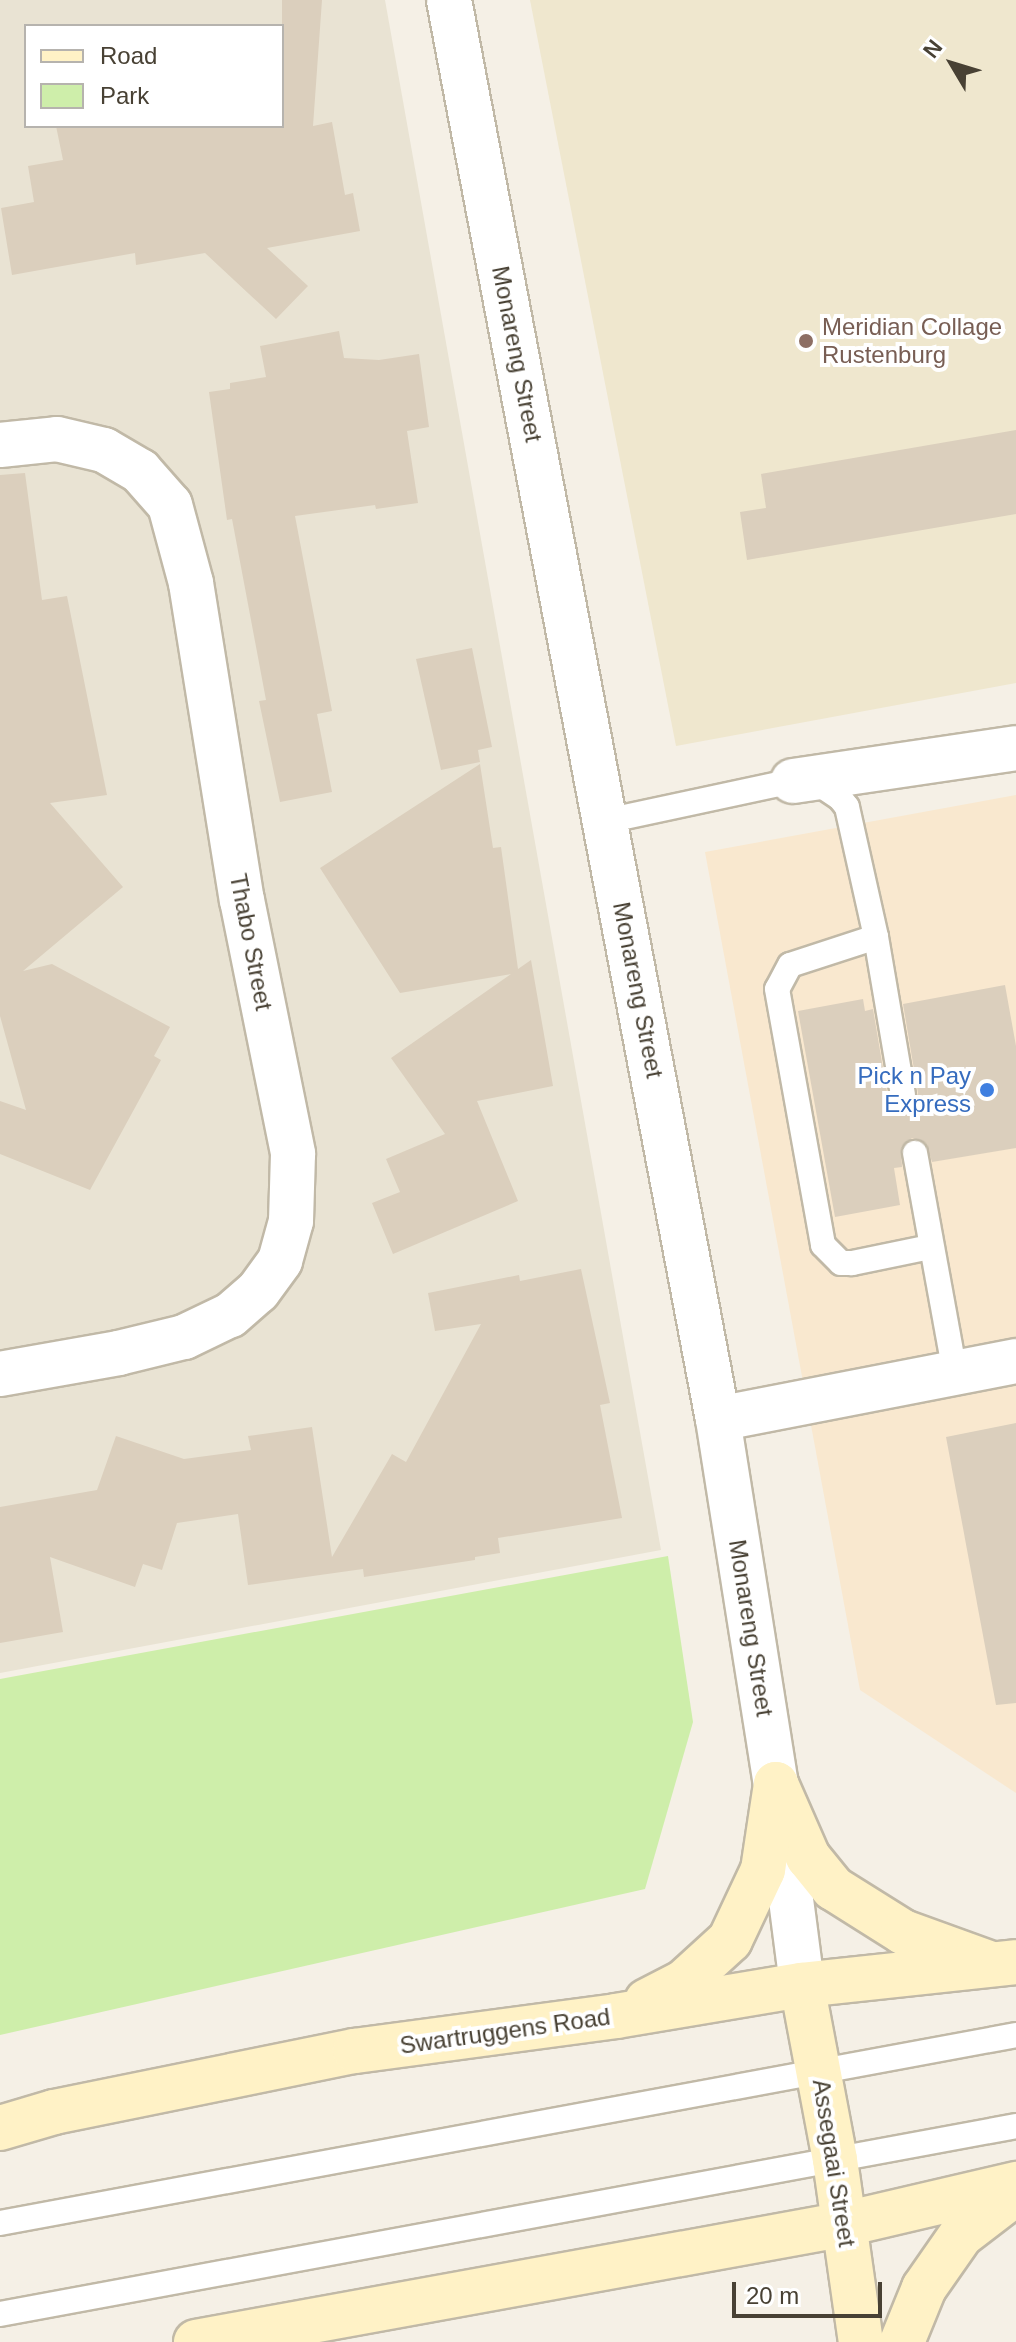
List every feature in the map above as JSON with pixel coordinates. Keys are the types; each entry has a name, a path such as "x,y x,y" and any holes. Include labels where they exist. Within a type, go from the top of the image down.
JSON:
{"main road":[{"path":"776,1784 808,1857 833,1888 903,1932 1006,1964"},
{"path":"616,2016 684,1982 730,1940 763,1870 776,1784"},
{"name":"Swartruggens Road","path":"0,2128 54,2112 355,2051 616,2016 802,1985 1006,1964"},
{"name":"Assegaai Street","path":"802,1985 835,2160 861,2342"},
{"path":"196,2342 845,2224 1016,2184"},
{"path":"902,2342 924,2288 961,2235 1016,2193"}],"street":[{"name":"Monareng Street","path":"449,0 718,1419 776,1784 802,1985"},
{"name":"Thabo Street","path":"0,445 57,439 104,450 140,471 170,505 191,583 242,900 293,1154 291,1221 280,1261 258,1291 230,1315 171,1340 0,1374"},
{"path":"793,781 1016,748"},
{"path":"718,1419 1016,1361"}],"lane":[{"path":"606,821 793,781 825,788 847,807 876,937 903,1095"},
{"path":"876,937 790,965 777,989 823,1245 841,1263 930,1247"},
{"path":"915,1153 955,1373"},
{"path":"0,2223 1016,2035"},
{"path":"0,2314 1016,2126"}],"shaded area":[{"path":"0,0 385,0 661,1550 0,1673"},
{"name":"Meridian Collage Rustenburg","path":"530,0 1016,0 1016,683 676,746"},
{"path":"1016,795 1016,1793 860,1690 705,852"}],"green space":[{"path":"668,1556 693,1722 645,1889 0,2035 0,1679"}],"building":[{"path":"282,0 322,0 313,126 332,122 345,195 353,193 360,231 267,248 308,286 276,319 205,253 136,265 135,253 12,275 1,208 34,202 28,166 63,160 56,128 284,128"},
{"path":"339,331 344,358 379,360 419,354 429,427 407,431 418,503 376,509 375,505 295,516 332,711 317,714 332,792 280,802 259,701 266,700 232,519 227,520 209,392 230,389 230,383 266,377 260,346"},
{"path":"1016,430 1016,514 747,560 740,512 766,508 761,474"},
{"path":"25,473 42,600 67,596 107,795 50,803 123,887 23,971 52,964 170,1027 154,1056 161,1060 90,1190 0,1154 0,1101 26,1110 0,1016 0,475"},
{"path":"472,648 492,747 478,750 480,762 441,770 416,659"},
{"path":"480,764 493,848 501,847 518,969 531,960 553,1086 477,1101 518,1201 393,1254 372,1203 400,1192 386,1159 445,1134 391,1058 511,974 400,993 320,868"},
{"path":"1005,985 1016,1046 1016,1148 932,1162 926,1143 912,1138 901,1149 902,1167 894,1168 900,1205 835,1217 798,1011 863,999 865,1011 873,1009 888,1098 892,1105 905,1110 913,1106 918,1093 903,1004"},
{"path":"581,1269 610,1403 600,1405 622,1518 498,1538 500,1553 475,1557 475,1560 364,1577 363,1569 248,1585 238,1514 177,1523 162,1570 143,1564 135,1587 50,1557 63,1632 0,1643 0,1507 97,1490 116,1436 184,1459 251,1450 248,1436 312,1427 332,1557 392,1454 406,1462 481,1324 435,1331 428,1293 519,1275 520,1281"},
{"path":"1016,1423 1016,1703 996,1705 946,1437"}],"place":[{"name":"Meridian Collage Rustenburg","path":"806,341"},
{"name":"Pick n Pay Express","path":"987,1090"}]}
